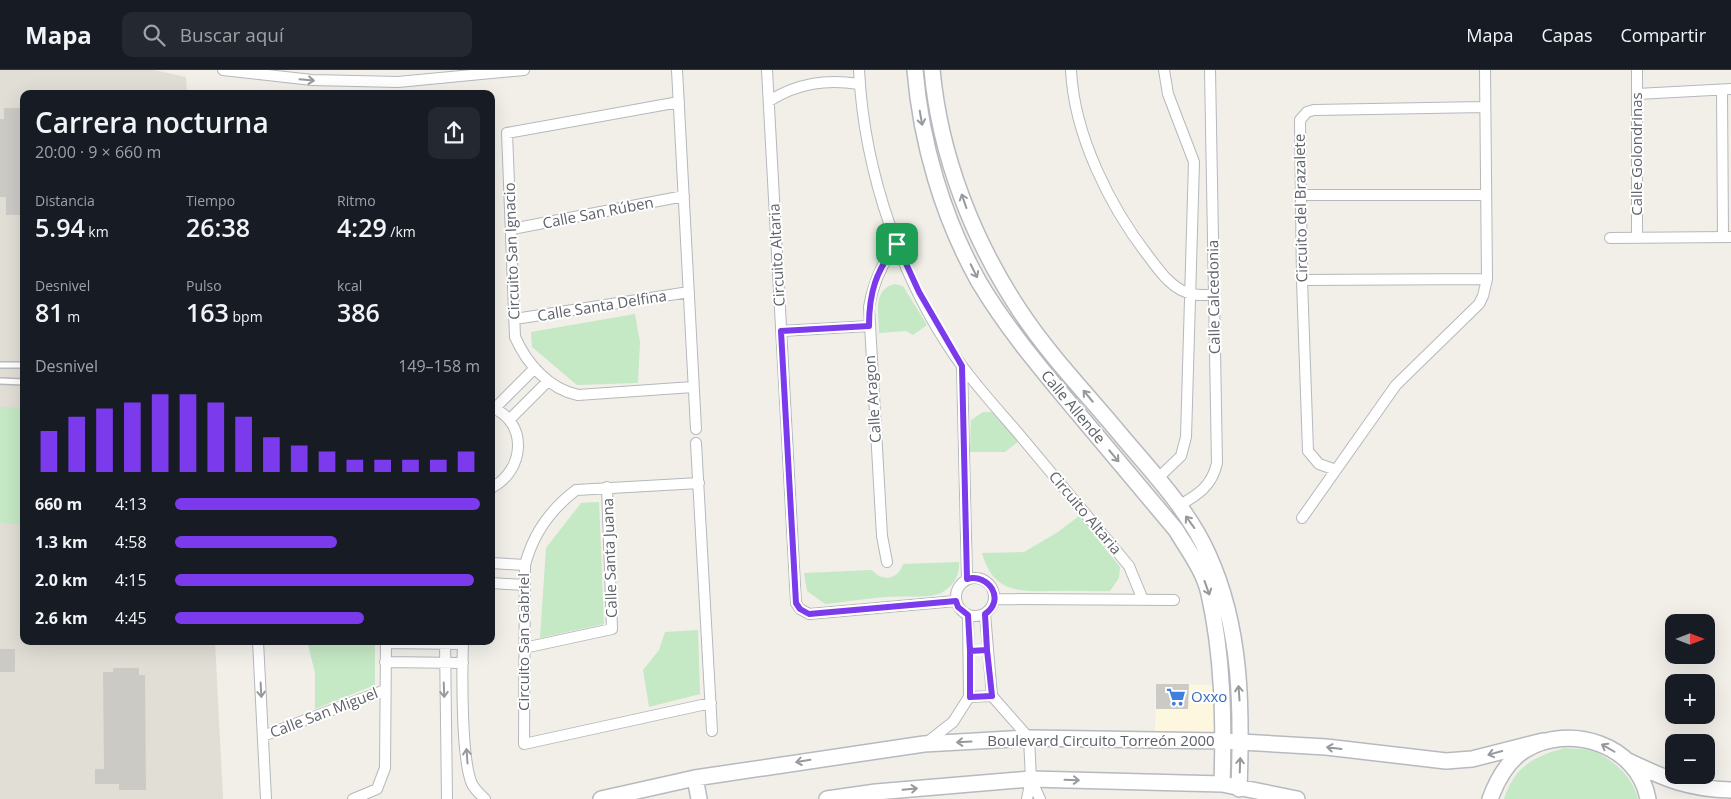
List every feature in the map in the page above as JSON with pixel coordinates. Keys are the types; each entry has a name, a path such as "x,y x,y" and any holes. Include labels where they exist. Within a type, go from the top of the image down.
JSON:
{"main road":[{"name":"Calle Allende","path":"915,70 924,130 935,175 953,228 979,281 1010,330 1176,530 1198,567 1209,593 1219,669 1223,741 1222,784"},
{"name":"Calle Allende","path":"932,70 942,129 954,173 971,222 996,272 1020,311 1048,349 1157,479 1198,534 1208,553 1230,615 1237,657 1240,742 1239,789"},
{"path":"1490,799 1497,781 1509,764 1524,750 1542,741 1565,737 1587,739 1608,747 1626,760 1671,781 1699,789 1731,790"},
{"name":"Boulevard Circuito Torreón 2000","path":"601,799 695,778 924,744 1028,738 1223,741 1326,747 1446,761 1472,760 1542,741"},
{"path":"1626,760 1638,776 1648,799"},
{"path":"695,778 699,799"},
{"path":"826,799 876,792 1031,779 1222,784 1270,797 1297,799"}],"street":[{"path":"223,70 312,80 398,82 524,70"},
{"path":"677,70 696,429"},
{"name":"Circuito Altaria","path":"767,70 794,595 800,609 809,614 956,601"},
{"name":"Circuito Altaria","path":"859,70 864,121 876,180 897,244 923,300 962,366 1129,566 1143,600"},
{"path":"1071,70 1079,116 1092,156 1110,197 1136,240 1162,274 1180,289 1192,295 1214,295"},
{"name":"Calle Calcedonia","path":"1157,479 1175,463 1185,446 1192,295 1194,162 1168,94 1164,70"},
{"name":"Calle Calcedonia","path":"1178,506 1206,488 1218,463 1210,161 1210,70"},
{"path":"1302,518 1396,385 1479,304 1483,296 1487,279 1485,70"},
{"name":"Calle Golondrinas","path":"1637,70 1637,238"},
{"path":"769,101 785,91 803,85 831,81 860,84"},
{"path":"1610,238 1727,237 1726,89 1637,94"},
{"name":"Circuito San Ignacio","path":"679,102 507,134 515,337 522,353 548,381 562,392 578,395 694,387"},
{"name":"Circuito del Brazalete","path":"1336,470 1319,464 1308,451 1302,280 1300,120 1309,110 1485,107"},
{"path":"1194,162 1210,161"},
{"path":"1301,194 1486,195"},
{"name":"Calle San Rúben","path":"512,229 684,196"},
{"name":"Calle Aragon","path":"887,562 882,536 869,326 872,288 883,262 897,244"},
{"path":"1302,280 1487,279"},
{"name":"Calle Santa Delfina","path":"515,319 689,292"},
{"path":"781,331 869,326"},
{"path":"962,366 967,579"},
{"path":"495,406 535,368"},
{"path":"509,420 548,381"},
{"path":"495,410 509,420 517,436 518,454 511,472 495,485"},
{"path":"696,443 712,731"},
{"name":"Circuito San Gabriel","path":"699,484 576,490 561,501 534,538 525,565 524,585 524,744 711,703"},
{"name":"Calle Santa Juana","path":"524,648 612,629 607,487"},
{"path":"495,563 525,565"},
{"path":"980,578 986,580 994,592 992,607 985,614 968,615 958,607 956,601 958,588 967,579 980,578"},
{"path":"495,583 524,585"},
{"path":"994,599 1174,600"},
{"path":"985,614 992,696 1028,738 1031,779 1026,799"},
{"path":"924,744 953,722 970,697 968,615"},
{"path":"258,645 266,799"},
{"path":"353,799 377,789 383,780 385,768 386,645"},
{"path":"444,645 447,799"},
{"path":"463,645 468,770 472,786 485,799"},
{"path":"970,651 987,650"},
{"path":"385,662 463,663"},
{"name":"Calle San Miguel","path":"263,736 385,690"},
{"path":"970,697 992,696"},
{"path":"1031,779 1040,799"}],"lane":[{"path":"0,365 20,366"},
{"path":"0,381 20,382"}],"shaded area":[{"path":"0,70 154,70 186,77 187,90 20,90 20,645 215,645 223,799 0,799"},
{"path":"1156,684 1213,685 1215,734 1155,733"}],"green space":[{"path":"895,284 903,286 927,325 913,335 906,331 879,333 878,303 883,291"},
{"path":"635,314 640,342 638,383 577,385 532,347 531,332"},
{"path":"0,407 20,408 20,524 0,523"},
{"path":"983,412 995,412 1019,441 1005,452 970,452 971,420"},
{"path":"599,502 604,624 540,638 546,548 581,503"},
{"path":"1079,516 1120,567 1119,578 1110,591 1022,590 1002,584 987,567 982,553 1024,552 1058,532"},
{"path":"959,562 957,576 952,584 945,591 936,595 893,596 825,604 807,591 804,573 872,570 880,576 889,578 901,569 903,564"},
{"path":"698,630 700,694 649,707 643,670 659,650 665,632"},
{"path":"308,645 375,645 375,685 315,709 315,673"},
{"path":"1565,748 1589,750 1605,757 1626,775 1638,799 1504,799 1513,779 1527,764 1544,755"}],"building":[{"path":"4,108 20,108 20,215 6,215 6,197 0,197 0,119 4,119"},
{"path":"0,649 15,649 15,672 0,672"},
{"path":"113,668 139,668 139,675 145,675 146,790 119,790 119,784 95,784 95,769 104,769 103,672 113,672"},
{"path":"1156,684 1189,684 1188,709 1156,709"}],"place":[{"name":"Oxxo","path":"1176,697"}],"route":[{"path":"897,244 883,262 872,288 869,326 781,331 794,595 800,609 809,614 956,601 958,607 968,615 970,651 987,650 992,696 970,697 970,651 987,650 985,614 994,603 994,592 986,580 974,577 967,579 962,366 939,330 897,244"}]}
